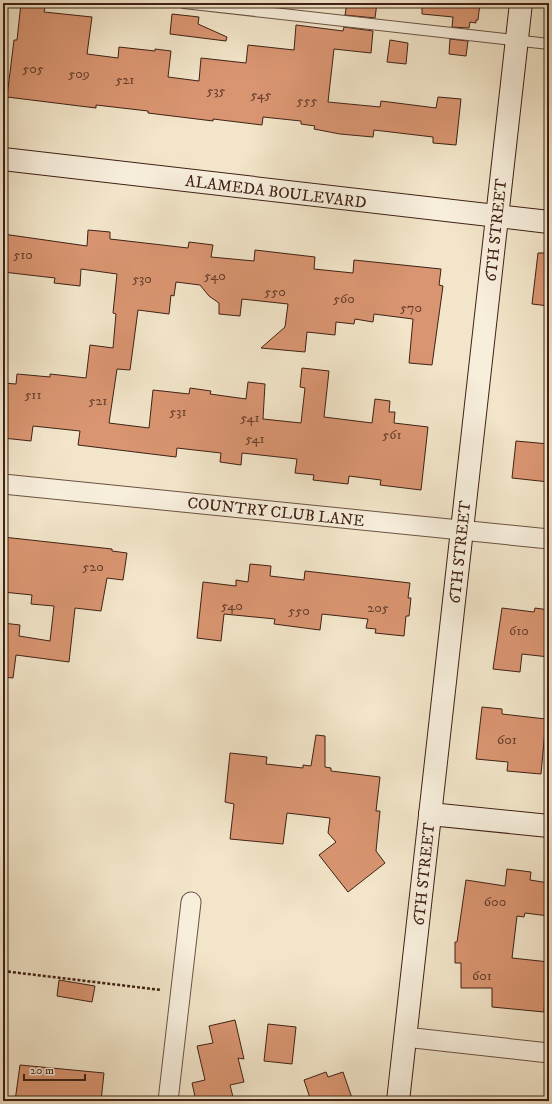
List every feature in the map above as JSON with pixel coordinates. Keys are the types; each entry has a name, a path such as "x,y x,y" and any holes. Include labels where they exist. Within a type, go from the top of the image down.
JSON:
{"street":[{"name":"6TH STREET","path":"398,1101 521,3"},
{"name":"ALAMEDA BOULEVARD","path":"3,159 549,222"},
{"name":"COUNTRY CLUB LANE","path":"3,484 462,529 549,539"},
{"path":"430,814 549,826"},
{"path":"168,1101 191,902"},
{"path":"405,1037 549,1053"}],"lane":[{"path":"184,3 549,44"}],"path":[{"path":"3,971 167,990"}],"building":[{"path":"21,3 46,3 44,12 92,17 87,54 118,58 119,47 155,51 155,49 171,51 168,77 199,81 201,58 246,63 248,45 294,50 296,25 343,31 344,27 373,31 371,53 334,49 328,102 380,107 381,101 436,108 438,97 461,99 456,145 433,143 433,137 374,130 373,137 340,134 314,129 315,126 301,124 301,121 263,117 262,125 213,119 213,121 148,113 148,111 96,105 96,108 7,97 14,40 17,40"},
{"path":"347,3 377,3 375,18 345,15"},
{"path":"422,3 480,3 478,20 476,20 476,23 470,22 469,28 452,27 453,17 422,14"},
{"path":"172,14 199,17 198,24 227,37 226,41 170,34"},
{"path":"450,39 468,41 466,56 449,54"},
{"path":"390,40 408,43 406,64 387,62"},
{"path":"88,230 110,232 110,239 188,248 189,242 213,245 211,257 254,261 255,250 315,257 314,269 353,273 354,260 441,269 439,285 443,286 432,365 409,363 413,319 374,314 373,322 355,319 354,324 336,322 335,335 307,332 305,352 261,348 285,327 288,304 242,299 240,316 219,314 219,303 209,296 200,285 176,282 174,296 171,295 169,314 138,310 130,370 117,369 109,423 149,428 153,390 189,394 190,388 211,391 210,394 246,399 248,382 265,384 263,419 301,423 305,388 300,387 302,368 329,371 324,417 372,423 375,399 390,401 389,412 395,412 394,423 428,427 421,490 380,485 381,480 349,476 348,484 313,480 314,475 295,473 297,459 242,453 241,465 220,462 221,453 177,448 176,457 78,445 80,431 33,426 31,441 3,438 3,383 16,384 17,374 50,377 50,374 86,378 90,345 113,348 116,314 113,313 117,274 81,269 80,286 54,283 55,278 3,272 3,234 87,246"},
{"path":"538,253 549,253 549,306 532,304"},
{"path":"516,441 549,444 549,482 512,478"},
{"path":"3,537 112,549 112,551 127,553 123,580 107,578 101,611 75,608 69,662 16,655 13,678 3,677 3,623 20,625 19,636 50,641 54,606 31,604 32,595 3,592"},
{"path":"250,564 271,566 270,576 304,580 305,571 410,583 408,598 411,598 409,616 406,616 404,636 375,633 376,629 366,628 368,619 322,614 320,630 274,624 275,619 224,614 221,641 197,638 203,582 236,586 236,580 248,582"},
{"path":"502,608 534,612 535,608 549,610 549,657 522,654 520,672 493,669"},
{"path":"482,707 502,709 502,714 546,719 541,774 507,771 508,762 476,759"},
{"path":"316,735 325,736 325,767 331,768 331,771 380,777 376,811 380,811 376,851 385,863 348,892 319,855 336,842 328,833 330,818 287,813 283,844 230,839 234,804 225,802 230,753 267,757 266,764 303,768 303,765 311,766"},
{"path":"507,869 531,872 530,880 549,883 549,916 525,913 524,917 517,916 512,958 549,962 549,997 545,997 544,1012 492,1007 492,988 461,988 461,963 455,963 455,942 457,942 466,880 505,886"},
{"path":"59,980 95,986 92,1002 57,996"},
{"path":"235,1020 244,1059 238,1058 244,1082 230,1085 234,1101 196,1101 192,1083 205,1080 197,1046 213,1043 209,1026"},
{"path":"268,1024 296,1027 292,1064 264,1061"},
{"path":"20,1065 104,1073 101,1101 15,1101"},
{"path":"326,1072 328,1077 343,1072 353,1101 311,1101 304,1080"}]}
